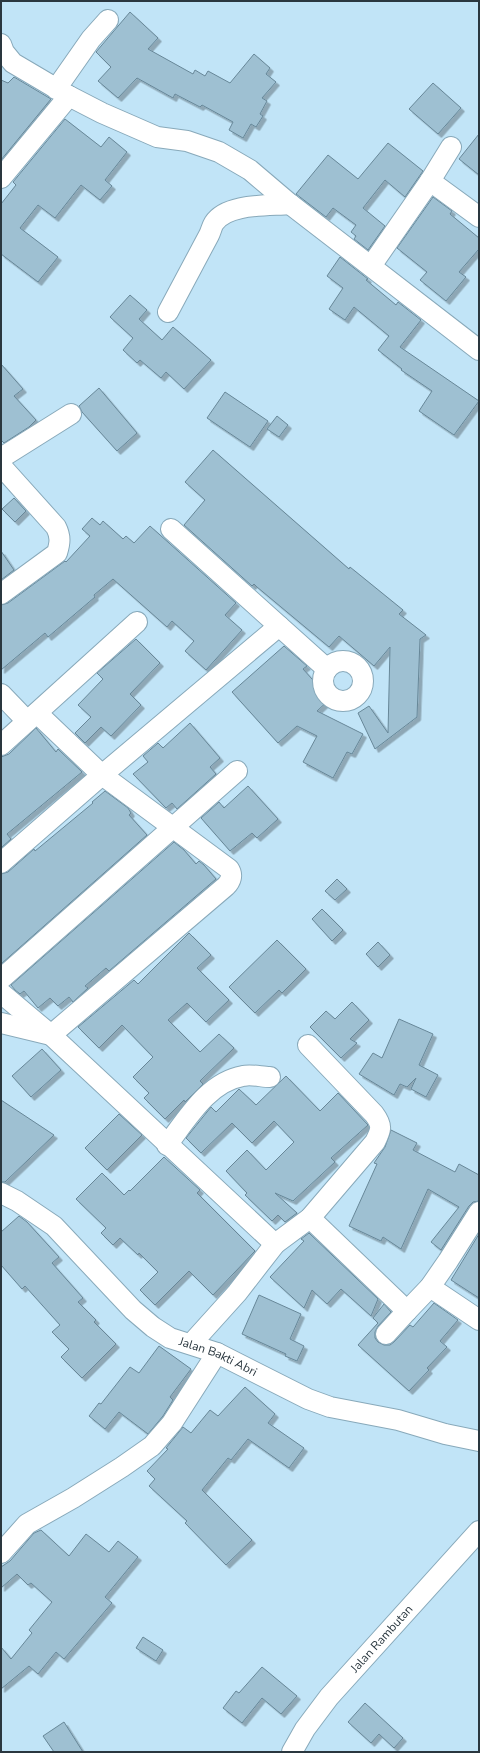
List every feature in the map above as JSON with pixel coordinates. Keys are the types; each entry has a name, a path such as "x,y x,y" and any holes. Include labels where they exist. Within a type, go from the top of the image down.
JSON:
{"street":[{"path":"1,178 63,93 91,39 108,20"},
{"path":"1,44 4,52 13,63 63,93 102,113 157,137 187,141 219,152 250,170 290,204 479,350"},
{"path":"371,266 430,181 451,147"},
{"path":"430,181 479,217"},
{"path":"168,312 214,223 224,214 236,208 290,204"},
{"path":"1,594 57,552 60,542 60,534 56,527 1,464 70,414"},
{"path":"171,529 327,668"},
{"path":"1,745 137,622"},
{"path":"1,863 102,775 280,626"},
{"path":"1,694 32,717 102,775 229,868 231,872 230,882 51,1035"},
{"path":"1,979 237,771"},
{"path":"1,992 51,1035 167,1145 275,1244"},
{"path":"1,1023 51,1035"},
{"path":"191,1344 237,1293 275,1244 310,1218 375,1142 380,1132 380,1122 374,1114 308,1045"},
{"path":"167,1145 193,1110 222,1083 244,1075 270,1077"},
{"name":"Jalan Bakti Abri","path":"1,1193 17,1201 54,1226 133,1310 153,1327 170,1338 217,1353 308,1398 330,1407 398,1420 445,1434 479,1441"},
{"path":"386,1334 430,1287 479,1212"},
{"path":"310,1218 407,1311"},
{"path":"430,1287 479,1320"},
{"path":"1,1553 26,1524 73,1498 152,1446 172,1423 217,1353"},
{"name":"Jalan Rambutan","path":"292,1752 305,1728 329,1697 479,1531"}],"building":[{"path":"130,12 158,38 148,49 193,74 195,70 205,76 208,71 230,83 254,54 270,68 266,74 276,82 262,98 267,101 260,114 263,116 256,127 251,124 243,138 229,130 233,122 202,105 200,107 175,94 173,98 137,78 118,98 98,81 111,67 96,52"},
{"path":"14,77 51,99 1,160 1,80 8,83"},
{"path":"433,83 461,108 438,134 409,109"},
{"path":"65,119 101,147 109,137 127,152 105,180 112,186 100,200 81,185 55,218 38,205 20,228 58,257 38,282 1,254 1,204 16,185 13,182"},
{"path":"479,134 479,175 459,159"},
{"path":"388,143 423,171 405,197 385,180 363,208 385,226 368,250 354,239 356,236 351,232 356,225 333,208 326,217 296,194 328,155 358,179"},
{"path":"433,197 452,211 450,214 479,238 479,249 459,272 466,277 446,301 420,280 427,272 397,248"},
{"path":"340,257 368,279 366,280 396,305 398,302 421,320 400,347 479,401 454,435 419,411 432,391 401,370 402,369 378,350 389,336 354,307 345,320 329,309 343,288 327,276"},
{"path":"130,295 147,310 139,319 162,340 173,327 211,360 184,389 166,372 161,378 140,360 137,363 123,350 133,338 110,317"},
{"path":"1,364 23,389 14,396 36,420 29,427 4,443 1,440"},
{"path":"99,388 137,433 117,451 82,412 79,406"},
{"path":"225,392 268,421 250,447 207,418"},
{"path":"277,416 288,425 279,437 267,429"},
{"path":"213,450 349,569 350,567 403,610 399,614 426,635 420,639 417,717 375,749 358,713 369,706 388,733 390,647 374,666 339,636 329,647 254,584 252,586 184,525 205,500 185,482"},
{"path":"14,498 26,511 15,522 2,509"},
{"path":"92,518 100,525 103,521 123,539 126,536 134,543 150,526 236,603 225,615 242,630 206,670 185,651 194,641 172,621 167,627 113,579 94,595 95,597 48,637 45,633 1,670 1,605 8,603 65,561 66,562 90,536 82,529"},
{"path":"1,551 14,570 1,580"},
{"path":"136,639 160,663 130,694 141,705 111,736 101,727 85,743 75,733 91,717 78,705 103,679 97,673"},
{"path":"284,646 307,666 303,669 330,699 317,711 363,734 352,754 347,752 333,778 303,762 317,736 297,726 278,743 232,692"},
{"path":"190,723 220,758 210,767 216,774 177,809 172,803 166,808 133,774 148,762 143,756 158,743 163,748"},
{"path":"36,728 56,752 58,749 82,772 7,834 11,839 1,848 1,757 9,754"},
{"path":"248,786 278,819 257,838 252,833 230,851 201,818 219,802 224,808"},
{"path":"105,791 128,808 131,813 129,815 147,835 1,964 1,874 8,872 34,849 35,851 93,803 92,802"},
{"path":"174,842 184,850 196,864 199,861 204,865 216,879 109,971 106,968 85,986 88,988 73,1002 69,997 58,1006 50,998 38,1008 24,991 20,994 15,990 11,985"},
{"path":"337,879 347,889 335,900 325,891"},
{"path":"322,909 343,930 332,941 312,919"},
{"path":"189,933 211,955 197,968 229,1000 206,1022 187,1003 168,1020 200,1052 219,1034 234,1048 200,1081 203,1084 165,1119 144,1098 149,1093 133,1077 153,1057 122,1025 99,1048 78,1027 134,980 138,984"},
{"path":"277,940 306,969 282,993 279,990 255,1013 229,987"},
{"path":"378,942 390,955 378,967 366,954"},
{"path":"352,1002 369,1020 350,1039 357,1043 341,1058 310,1027 326,1011 335,1019"},
{"path":"399,1019 433,1034 419,1065 438,1075 426,1097 411,1089 416,1078 407,1087 400,1084 394,1095 359,1074 373,1053 382,1058"},
{"path":"42,1049 61,1070 31,1097 12,1076"},
{"path":"286,1076 320,1111 338,1093 368,1125 331,1158 335,1162 293,1201 275,1193 297,1213 285,1222 278,1215 272,1221 245,1195 247,1193 226,1171 247,1150 266,1170 294,1142 274,1121 252,1143 232,1123 201,1153 186,1138 211,1107 216,1112 239,1089 256,1105"},
{"path":"1,1100 54,1135 5,1182 1,1182"},
{"path":"119,1114 142,1135 107,1170 85,1148"},
{"path":"391,1130 417,1143 413,1150 455,1172 459,1164 479,1175 479,1201 473,1202 469,1206 441,1250 431,1242 459,1207 428,1189 401,1249 383,1237 381,1241 349,1226 377,1164 374,1163 385,1147"},
{"path":"164,1157 200,1190 197,1193 255,1251 213,1295 189,1271 155,1305 140,1290 158,1272 139,1253 138,1255 120,1238 113,1245 101,1233 106,1228 76,1199 102,1173 124,1195 129,1190 130,1191"},
{"path":"19,1216 27,1222 59,1257 52,1263 83,1298 78,1302 96,1320 94,1322 116,1344 82,1378 61,1357 69,1349 52,1332 60,1325 25,1286 22,1289 1,1265 1,1232"},
{"path":"309,1233 378,1299 371,1316 341,1289 327,1304 312,1290 304,1308 270,1277 304,1241 301,1239"},
{"path":"479,1234 479,1298 451,1280"},
{"path":"259,1295 301,1314 290,1339 304,1346 297,1361 285,1356 286,1354 242,1334"},
{"path":"434,1303 458,1320 440,1341 447,1347 427,1368 429,1370 409,1391 358,1345 378,1323 373,1318 384,1304 391,1312 378,1326 375,1332 375,1338 378,1342 384,1345 390,1345 410,1325 413,1327"},
{"path":"159,1346 191,1369 170,1397 173,1400 163,1416 148,1434 119,1412 105,1429 89,1416 99,1403 101,1404 130,1367 139,1373"},
{"path":"245,1387 275,1414 268,1423 304,1448 289,1468 248,1439 231,1460 228,1458 202,1490 252,1540 226,1565 185,1523 187,1521 149,1486 155,1479 147,1471 168,1449 166,1448 183,1427 191,1433 210,1410 218,1416"},
{"path":"41,1530 69,1556 86,1534 109,1552 118,1541 138,1557 105,1597 112,1603 64,1659 56,1652 38,1674 29,1666 1,1689 1,1647 11,1659 32,1633 29,1630 52,1602 31,1583 28,1585 17,1574 1,1588 1,1567 10,1561 34,1533"},
{"path":"143,1637 163,1650 156,1661 136,1648"},
{"path":"262,1667 297,1696 281,1714 262,1698 242,1723 223,1708 236,1691 239,1693"},
{"path":"365,1703 403,1738 394,1748 379,1734 371,1743 348,1722"},
{"path":"64,1722 83,1752 54,1752 43,1736"}]}
